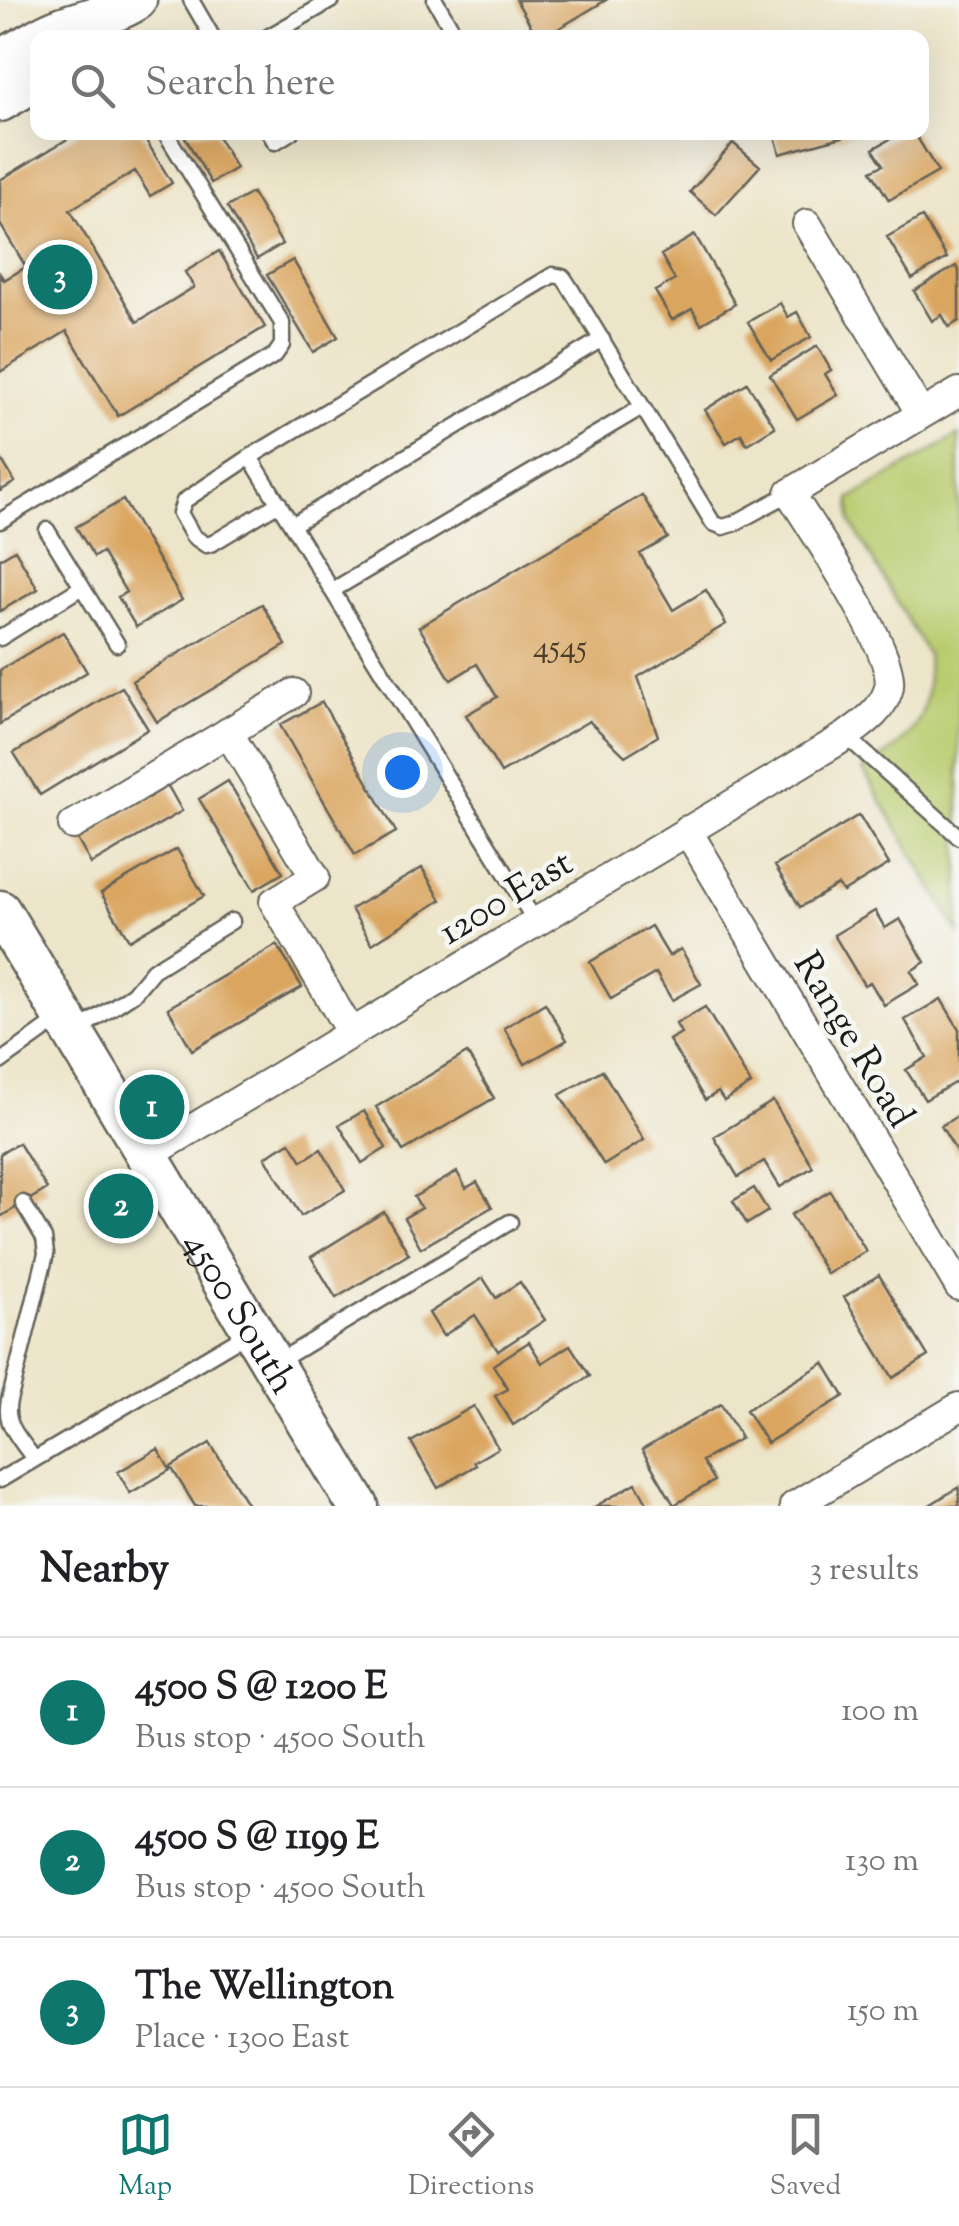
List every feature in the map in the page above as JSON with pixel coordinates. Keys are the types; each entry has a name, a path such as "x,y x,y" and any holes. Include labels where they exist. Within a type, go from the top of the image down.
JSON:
{"main road":[{"path":"53,30 117,16"},
{"path":"0,62 30,44"},
{"path":"0,102 30,84"},
{"name":"4500 South","path":"0,912 358,1506"}],"street":[{"path":"806,224 920,414"},
{"path":"790,492 959,392"},
{"name":"1200 East","path":"147,1156 846,736 876,712 890,688 888,663 876,635 790,492"},
{"path":"72,824 294,693"},
{"path":"228,732 315,877 274,902 351,1033"},
{"name":"Range Road","path":"687,830 959,1286"},
{"path":"794,1506 959,1407"}],"lane":[{"path":"191,0 208,30"},
{"path":"280,30 332,0"},
{"path":"435,0 452,30"},
{"path":"0,521 275,355 282,346 282,323 170,140"},
{"path":"279,503 212,544 199,542 180,514 184,501 250,457 553,275 563,277 714,523 723,527 733,524 790,492"},
{"path":"292,526 602,340"},
{"path":"333,590 642,407"},
{"path":"250,457 535,921"},
{"path":"48,530 117,644"},
{"path":"0,638 82,588"},
{"path":"846,736 959,836"},
{"path":"0,1062 133,994 153,970 232,921"},
{"path":"23,1203 44,1238 46,1254 4,1408 34,1459"},
{"path":"0,1480 34,1459 510,1222"}],"green space":[{"path":"959,435 959,933 863,770 895,748 916,724 927,694 927,654 851,522 850,499"}],"building":[{"path":"516,0 606,0 556,30 533,30"},
{"path":"66,140 146,140 172,183 150,196 135,171 70,210 137,322 194,287 185,272 219,251 265,327 118,416 67,331 0,372 0,274 4,280 26,267 0,224 0,180"},
{"path":"187,140 220,140 236,168 211,183"},
{"path":"776,140 831,140 780,154"},
{"path":"888,140 919,140 938,172 889,200 871,171 883,165 873,149"},
{"path":"733,143 760,166 716,215 690,192"},
{"path":"252,193 282,244 257,259 227,207"},
{"path":"922,217 947,258 912,279 887,237"},
{"path":"695,235 735,304 701,324 692,309 672,320 655,291 675,280 661,255"},
{"path":"293,260 338,337 313,352 267,275"},
{"path":"956,266 959,321 949,327 942,315 932,321 914,291"},
{"path":"780,303 788,317 797,312 811,337 771,360 748,322"},
{"path":"817,346 831,370 825,374 838,395 797,419 770,375"},
{"path":"747,383 775,427 747,444 741,434 726,443 705,410"},
{"path":"0,457 15,482 0,491"},
{"path":"642,495 668,538 640,554 673,610 706,590 726,624 638,677 658,736 625,756 589,721 501,773 466,715 497,697 477,664 451,680 419,627"},
{"path":"123,500 182,600 136,627 118,597 126,592 102,552 94,557 76,527"},
{"path":"15,550 38,589 0,611 0,559"},
{"path":"262,604 286,645 157,722 132,681"},
{"path":"63,632 87,672 0,724 0,670"},
{"path":"122,687 148,729 40,795 14,753"},
{"path":"322,702 396,832 355,855 280,725"},
{"path":"228,781 283,873 254,890 199,799"},
{"path":"168,786 182,811 91,864 77,839"},
{"path":"859,815 889,864 843,892 838,885 800,907 775,866"},
{"path":"177,849 204,896 129,940 101,893"},
{"path":"422,868 441,900 372,944 351,909"},
{"path":"875,911 885,928 900,919 925,962 911,971 919,984 884,1005 870,982 864,985 834,935"},
{"path":"651,926 669,956 681,949 701,984 672,1000 656,973 611,999 590,962"},
{"path":"277,945 302,987 192,1050 168,1008"},
{"path":"941,999 959,1029 959,1080 925,1100 906,1070 927,1057 905,1020"},
{"path":"545,1003 567,1040 525,1064 504,1028"},
{"path":"705,1007 751,1084 724,1101 718,1092 705,1100 669,1040 681,1033 676,1024"},
{"path":"467,1053 494,1098 403,1151 376,1107"},
{"path":"602,1070 644,1140 604,1165 560,1095"},
{"path":"773,1101 813,1167 780,1187 764,1161 738,1177 714,1137"},
{"path":"364,1111 386,1148 362,1163 339,1125"},
{"path":"959,1115 959,1156 941,1126"},
{"path":"290,1142 302,1161 321,1149 345,1190 301,1216 265,1157"},
{"path":"19,1143 47,1189 0,1217 0,1154"},
{"path":"457,1172 466,1188 477,1182 492,1207 421,1248 404,1218 421,1208 414,1197"},
{"path":"754,1188 768,1211 747,1224 733,1201"},
{"path":"830,1191 866,1251 827,1274 791,1215"},
{"path":"384,1212 409,1254 336,1298 311,1257"},
{"path":"879,1275 928,1356 893,1378 844,1297"},
{"path":"483,1278 496,1298 520,1282 545,1320 498,1351 475,1315 443,1336 429,1313"},
{"path":"529,1342 542,1363 570,1345 590,1376 513,1425 495,1396 508,1389 493,1365"},
{"path":"824,1363 844,1396 767,1443 746,1410"},
{"path":"721,1404 741,1438 702,1461 714,1481 674,1505 642,1450"},
{"path":"474,1406 498,1448 438,1488 411,1442"},
{"path":"210,1443 248,1505 195,1506 171,1467"},
{"path":"158,1449 170,1470 130,1493 118,1472"},
{"path":"636,1483 649,1506 596,1506"},
{"path":"959,1487 959,1506 928,1506"}],"place":[{"name":"The Wellington","path":"60,277"},
{"name":"4500 S @ 1200 E","path":"152,1107"},
{"name":"4500 S @ 1199 E","path":"121,1206"}]}
